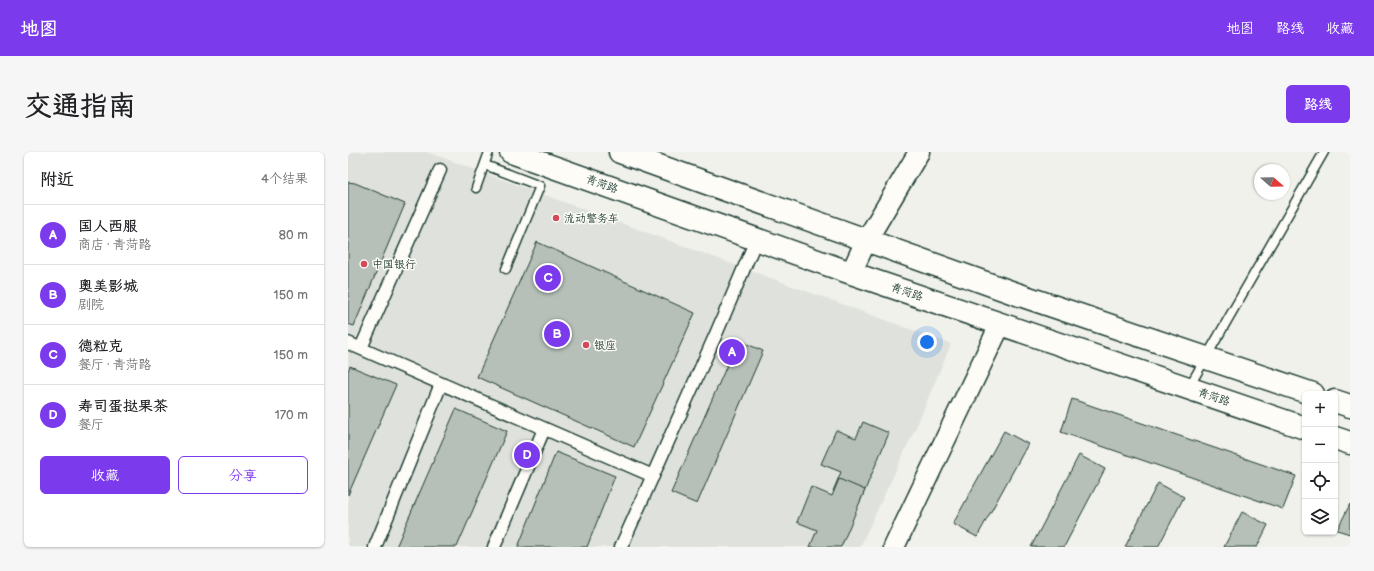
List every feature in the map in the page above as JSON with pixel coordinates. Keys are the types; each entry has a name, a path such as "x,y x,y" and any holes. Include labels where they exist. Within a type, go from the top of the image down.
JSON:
{"main road":[{"name":"青菏路","path":"511,152 756,240 1000,325 1302,427"},
{"path":"620,152 866,241 1304,391"},
{"path":"1338,402 1350,406"},
{"path":"1338,439 1350,443"}],"street":[{"path":"851,273 866,241 919,152"},
{"path":"361,348 440,170"},
{"path":"622,547 756,240"},
{"path":"894,547 1000,325"},
{"path":"348,343 653,476"},
{"path":"375,547 441,384"},
{"path":"494,547 544,429"}],"lane":[{"path":"476,188 489,152"},
{"path":"1188,389 1204,358 1324,152"},
{"path":"485,165 540,186 506,269"}],"shaded area":[{"path":"348,152 427,152 951,344 917,425 860,547 348,547"}],"building":[{"name":"中国银行","path":"348,182 355,183 405,204 354,326 348,324"},
{"name":"银座","path":"537,242 695,313 634,447 477,377"},
{"path":"738,340 763,351 697,504 671,493"},
{"path":"350,366 396,385 348,495 348,371"},
{"path":"1072,399 1296,476 1283,509 1061,432"},
{"path":"456,409 507,431 457,547 396,547"},
{"path":"863,422 889,433 860,502 833,491 841,472 821,464 836,430 856,438"},
{"path":"1004,431 1028,444 977,537 953,524"},
{"path":"556,452 615,476 587,547 518,547"},
{"path":"1079,455 1105,469 1064,547 1031,547"},
{"path":"839,479 865,490 841,547 810,547 817,530 797,522 811,487 832,496"},
{"path":"1158,483 1184,497 1158,547 1125,547"},
{"path":"1350,504 1350,534 1338,530"},
{"path":"1242,512 1268,525 1257,547 1224,547"}],"place":[{"name":"流动警务车","path":"556,218"},
{"name":"中国银行","path":"364,264"},
{"name":"德粒克","path":"548,278"},
{"name":"奥美影城","path":"557,334"},
{"name":"银座","path":"586,345"},
{"name":"国人西服","path":"732,352"},
{"name":"寿司蛋挞果茶","path":"527,455"}]}
